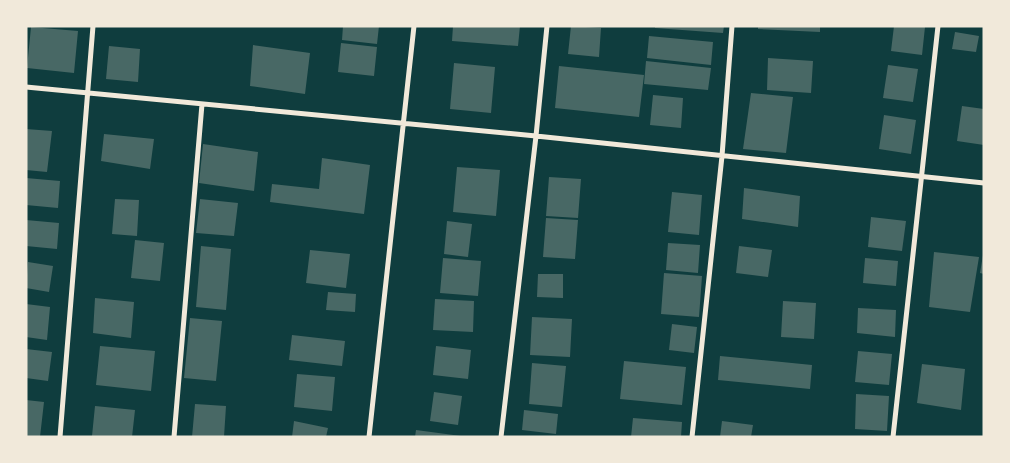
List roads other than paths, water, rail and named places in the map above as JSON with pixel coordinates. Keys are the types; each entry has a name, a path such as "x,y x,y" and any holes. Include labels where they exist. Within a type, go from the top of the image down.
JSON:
{"street":[{"path":"60,437 93,26"},
{"path":"368,437 414,26"},
{"path":"500,437 536,136 547,26"},
{"path":"692,437 722,156 732,26"},
{"path":"893,437 938,26"},
{"path":"26,87 536,136 984,183"},
{"path":"174,437 202,104"}]}
